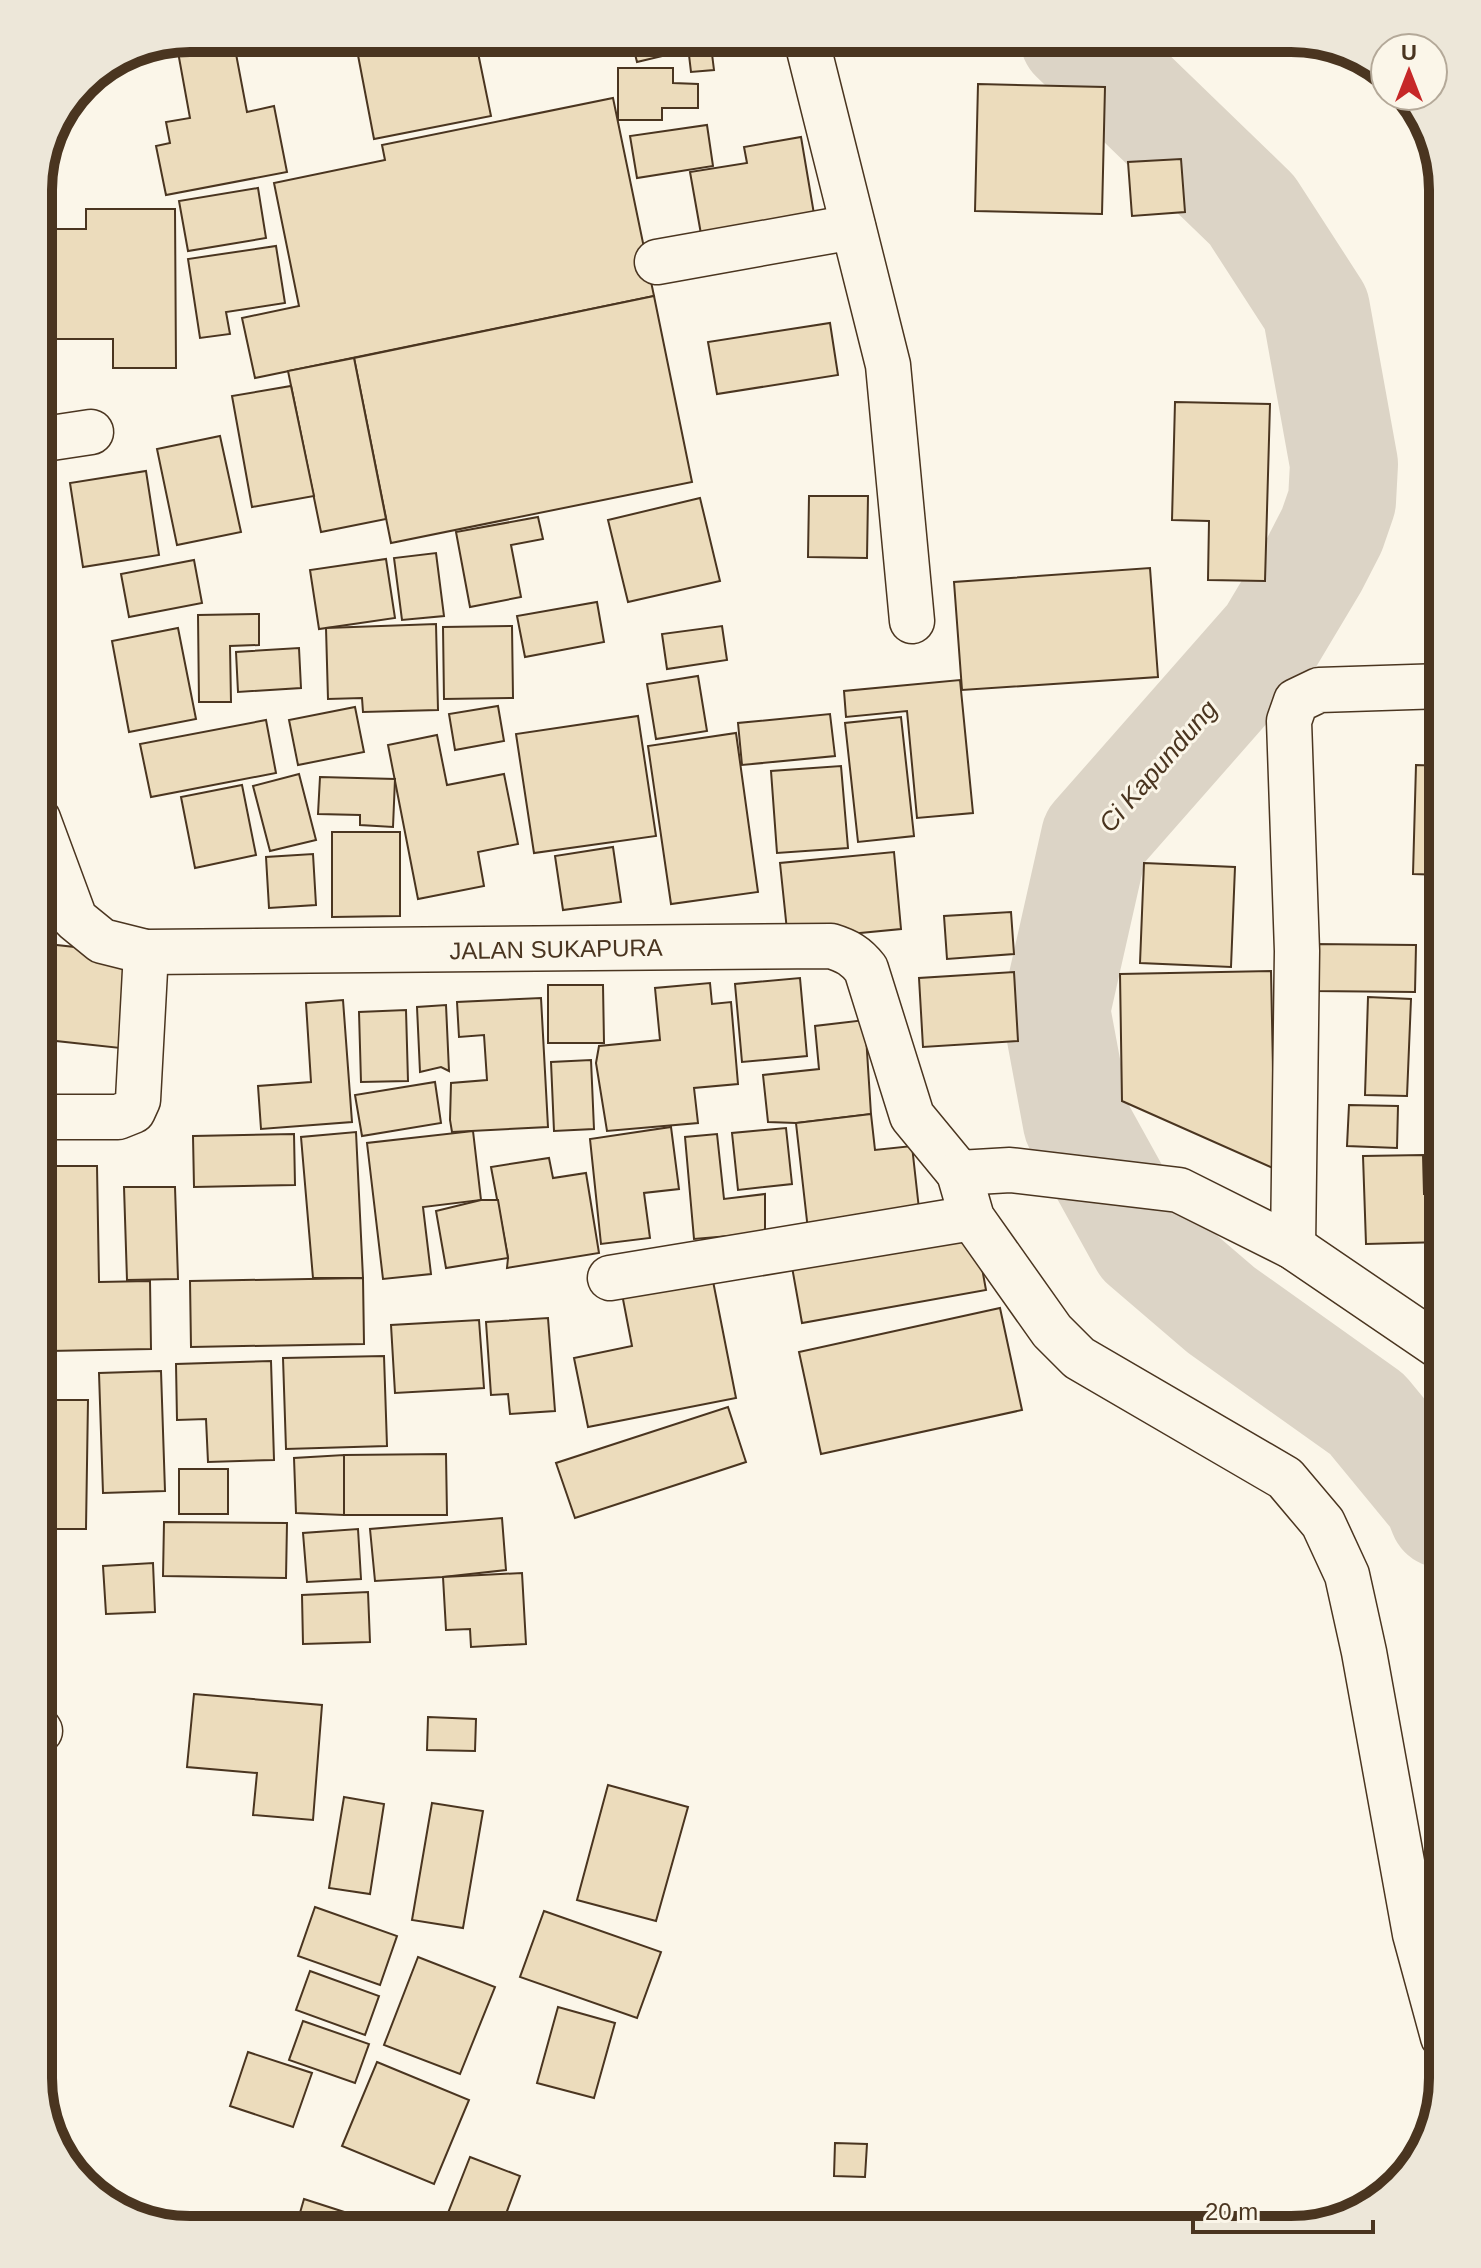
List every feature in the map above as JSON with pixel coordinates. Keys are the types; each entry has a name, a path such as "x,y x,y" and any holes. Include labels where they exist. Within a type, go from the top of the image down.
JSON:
{"street":[{"path":"809,52 888,365 912,621"},
{"path":"657,262 853,227"},
{"path":"52,438 91,432"},
{"path":"1293,1247 1297,951 1289,721 1296,701 1319,690 1429,686"},
{"name":"JALAN SUKAPURA","path":"52,857 75,919 102,941 146,952 831,946 847,951 857,957 866,969 912,1116 959,1173"},
{"path":"52,1117 118,1117 133,1111 138,1100 146,952"},
{"path":"1429,1339 1293,1247 1179,1190 1010,1170 959,1173 972,1218 1052,1331 1079,1358 1285,1478 1323,1523 1347,1575 1415,1934 1429,1986"},
{"path":"610,1278 972,1218"}],"building":[{"path":"236,52 247,112 274,106 287,172 166,195 156,146 170,143 166,122 190,118 178,53"},
{"path":"357,52 478,52 491,116 374,139"},
{"path":"634,52 679,52 637,62"},
{"path":"689,52 712,52 714,70 691,72"},
{"path":"618,68 673,68 673,83 698,84 698,108 662,108 662,120 618,120"},
{"path":"978,84 1105,87 1102,214 975,211"},
{"path":"613,98 654,296 255,378 242,318 299,306 274,183 385,160 382,145"},
{"path":"707,125 713,166 637,178 630,136"},
{"path":"801,137 814,214 701,234 690,172 747,163 744,147"},
{"path":"1181,159 1185,212 1132,216 1128,162"},
{"path":"258,188 266,238 188,251 179,201"},
{"path":"86,209 175,209 176,368 113,368 113,339 52,339 52,229 86,229"},
{"path":"276,246 285,303 226,312 230,334 200,338 188,259"},
{"path":"654,296 692,482 391,543 354,358"},
{"path":"830,323 838,375 717,394 708,342"},
{"path":"354,358 386,519 321,532 288,371"},
{"path":"291,386 314,496 252,507 232,396"},
{"path":"1175,402 1270,404 1265,581 1208,580 1209,521 1172,520"},
{"path":"220,436 241,532 177,545 157,449"},
{"path":"146,471 159,555 83,567 70,483"},
{"path":"809,496 868,496 867,558 808,557"},
{"path":"700,498 720,581 628,602 608,520"},
{"path":"538,517 543,539 511,545 521,597 470,607 456,532"},
{"path":"436,553 444,616 402,620 394,558"},
{"path":"386,559 395,618 319,629 310,570"},
{"path":"194,560 202,603 129,617 121,574"},
{"path":"1150,568 1158,677 962,690 954,582"},
{"path":"597,602 604,642 525,657 517,616"},
{"path":"259,614 259,645 230,646 231,702 199,702 198,615"},
{"path":"436,624 438,710 363,712 362,698 328,699 326,628"},
{"path":"512,626 513,698 444,699 443,627"},
{"path":"722,626 727,660 667,669 662,634"},
{"path":"178,628 196,719 129,732 112,641"},
{"path":"299,648 301,688 238,692 236,652"},
{"path":"698,676 707,731 656,739 647,684"},
{"path":"960,680 973,813 917,818 907,711 846,717 844,691"},
{"path":"498,706 504,741 455,750 449,714"},
{"path":"355,707 364,752 298,765 289,720"},
{"path":"830,714 835,756 742,765 738,723"},
{"path":"638,716 656,836 534,853 516,734"},
{"path":"901,717 914,836 858,842 845,723"},
{"path":"266,720 276,773 151,797 140,744"},
{"path":"736,733 758,892 671,904 648,746"},
{"path":"437,735 447,785 504,774 518,844 478,852 484,886 418,899 388,745"},
{"path":"1416,765 1429,765 1429,875 1413,874"},
{"path":"841,766 848,848 777,853 771,771"},
{"path":"299,774 316,840 270,851 253,786"},
{"path":"320,777 395,779 393,827 360,825 360,815 318,814"},
{"path":"242,785 256,855 195,868 181,797"},
{"path":"332,832 400,832 400,916 332,917"},
{"path":"613,847 621,902 563,910 555,856"},
{"path":"894,852 901,929 788,940 780,863"},
{"path":"313,854 316,905 269,908 266,857"},
{"path":"1144,863 1235,867 1231,967 1140,963"},
{"path":"1011,912 1014,954 947,959 944,916"},
{"path":"1313,944 1416,945 1415,992 1312,991"},
{"path":"52,945 130,953 120,1048 52,1041"},
{"path":"1271,971 1275,1169 1122,1101 1120,974"},
{"path":"1014,972 1018,1041 923,1047 919,978"},
{"path":"800,978 807,1056 742,1062 735,984"},
{"path":"710,983 712,1004 731,1002 738,1084 694,1088 698,1123 607,1131 596,1063 599,1046 660,1040 655,988"},
{"path":"548,985 603,985 604,1043 548,1043"},
{"path":"1368,997 1411,999 1407,1096 1365,1095"},
{"path":"541,998 548,1127 452,1132 451,1083 487,1080 484,1035 459,1037 457,1002"},
{"path":"343,1000 352,1122 261,1129 258,1086 311,1082 306,1003"},
{"path":"446,1005 449,1071 441,1067 420,1072 417,1007"},
{"path":"406,1010 408,1081 361,1082 359,1012"},
{"path":"865,1020 871,1114 796,1123 768,1122 763,1075 819,1069 815,1026"},
{"path":"591,1060 594,1129 554,1131 551,1062"},
{"path":"435,1082 441,1123 362,1136 355,1095"},
{"path":"1349,1105 1398,1106 1397,1148 1347,1146"},
{"path":"871,1114 875,1150 912,1146 920,1218 808,1230 796,1123"},
{"path":"671,1127 679,1189 644,1193 650,1238 601,1244 590,1139"},
{"path":"786,1128 792,1184 738,1190 732,1133"},
{"path":"473,1131 481,1200 423,1207 431,1274 383,1279 367,1143"},
{"path":"356,1132 363,1278 313,1278 301,1137"},
{"path":"294,1134 295,1185 194,1187 193,1136"},
{"path":"717,1134 724,1199 765,1194 765,1233 694,1239 685,1137"},
{"path":"1423,1155 1424,1194 1429,1194 1429,1242 1366,1244 1363,1156"},
{"path":"549,1158 553,1178 586,1173 599,1253 507,1268 508,1258 491,1167"},
{"path":"52,1166 97,1166 99,1282 150,1281 151,1349 52,1351"},
{"path":"124,1187 175,1187 178,1279 127,1280"},
{"path":"481,1200 498,1200 508,1258 446,1268 436,1211"},
{"path":"976,1235 986,1290 802,1323 792,1267"},
{"path":"712,1276 736,1398 588,1427 574,1358 632,1346 622,1294"},
{"path":"363,1278 364,1344 191,1347 190,1281"},
{"path":"1000,1308 1022,1410 821,1454 799,1352"},
{"path":"548,1318 555,1411 510,1414 508,1394 491,1395 486,1322"},
{"path":"479,1320 484,1388 395,1393 391,1325"},
{"path":"384,1356 387,1446 286,1449 283,1358"},
{"path":"271,1361 274,1460 208,1462 206,1419 177,1420 176,1364"},
{"path":"161,1371 165,1491 103,1493 99,1373"},
{"path":"52,1400 88,1400 86,1529 52,1529"},
{"path":"728,1407 746,1462 575,1518 556,1463"},
{"path":"446,1454 447,1515 344,1515 344,1455"},
{"path":"344,1455 344,1515 296,1513 294,1458"},
{"path":"179,1469 228,1469 228,1514 179,1514"},
{"path":"502,1518 506,1570 375,1581 370,1529"},
{"path":"164,1522 287,1523 286,1578 163,1576"},
{"path":"358,1529 361,1579 307,1582 303,1533"},
{"path":"153,1563 155,1612 106,1614 103,1566"},
{"path":"522,1573 526,1644 471,1647 470,1629 446,1630 443,1577"},
{"path":"368,1592 370,1642 303,1644 302,1595"},
{"path":"194,1694 322,1705 313,1820 253,1815 257,1773 187,1767"},
{"path":"428,1717 476,1719 475,1751 427,1750"},
{"path":"608,1785 688,1807 656,1921 577,1900"},
{"path":"344,1797 384,1804 370,1894 329,1888"},
{"path":"432,1803 483,1811 463,1928 412,1920"},
{"path":"315,1907 397,1936 380,1985 298,1956"},
{"path":"544,1911 661,1952 637,2018 520,1977"},
{"path":"418,1957 495,1987 460,2074 384,2045"},
{"path":"310,1971 379,1996 365,2035 296,2010"},
{"path":"558,2007 615,2023 594,2098 537,2083"},
{"path":"303,2021 369,2044 355,2083 289,2060"},
{"path":"248,2052 312,2073 293,2127 230,2106"},
{"path":"377,2062 469,2100 434,2184 342,2146"},
{"path":"835,2143 867,2144 865,2177 834,2176"},
{"path":"470,2157 520,2176 505,2216 456,2216 448,2213"},
{"path":"304,2199 357,2216 299,2216"}],"waterway":[{"name":"Ci Kapundung","path":"1088,52 1252,210 1316,309 1344,464 1342,501 1332,530 1271,637 1095,837 1056,1010 1077,1123 1144,1244 1221,1310 1367,1414 1429,1489"}]}
